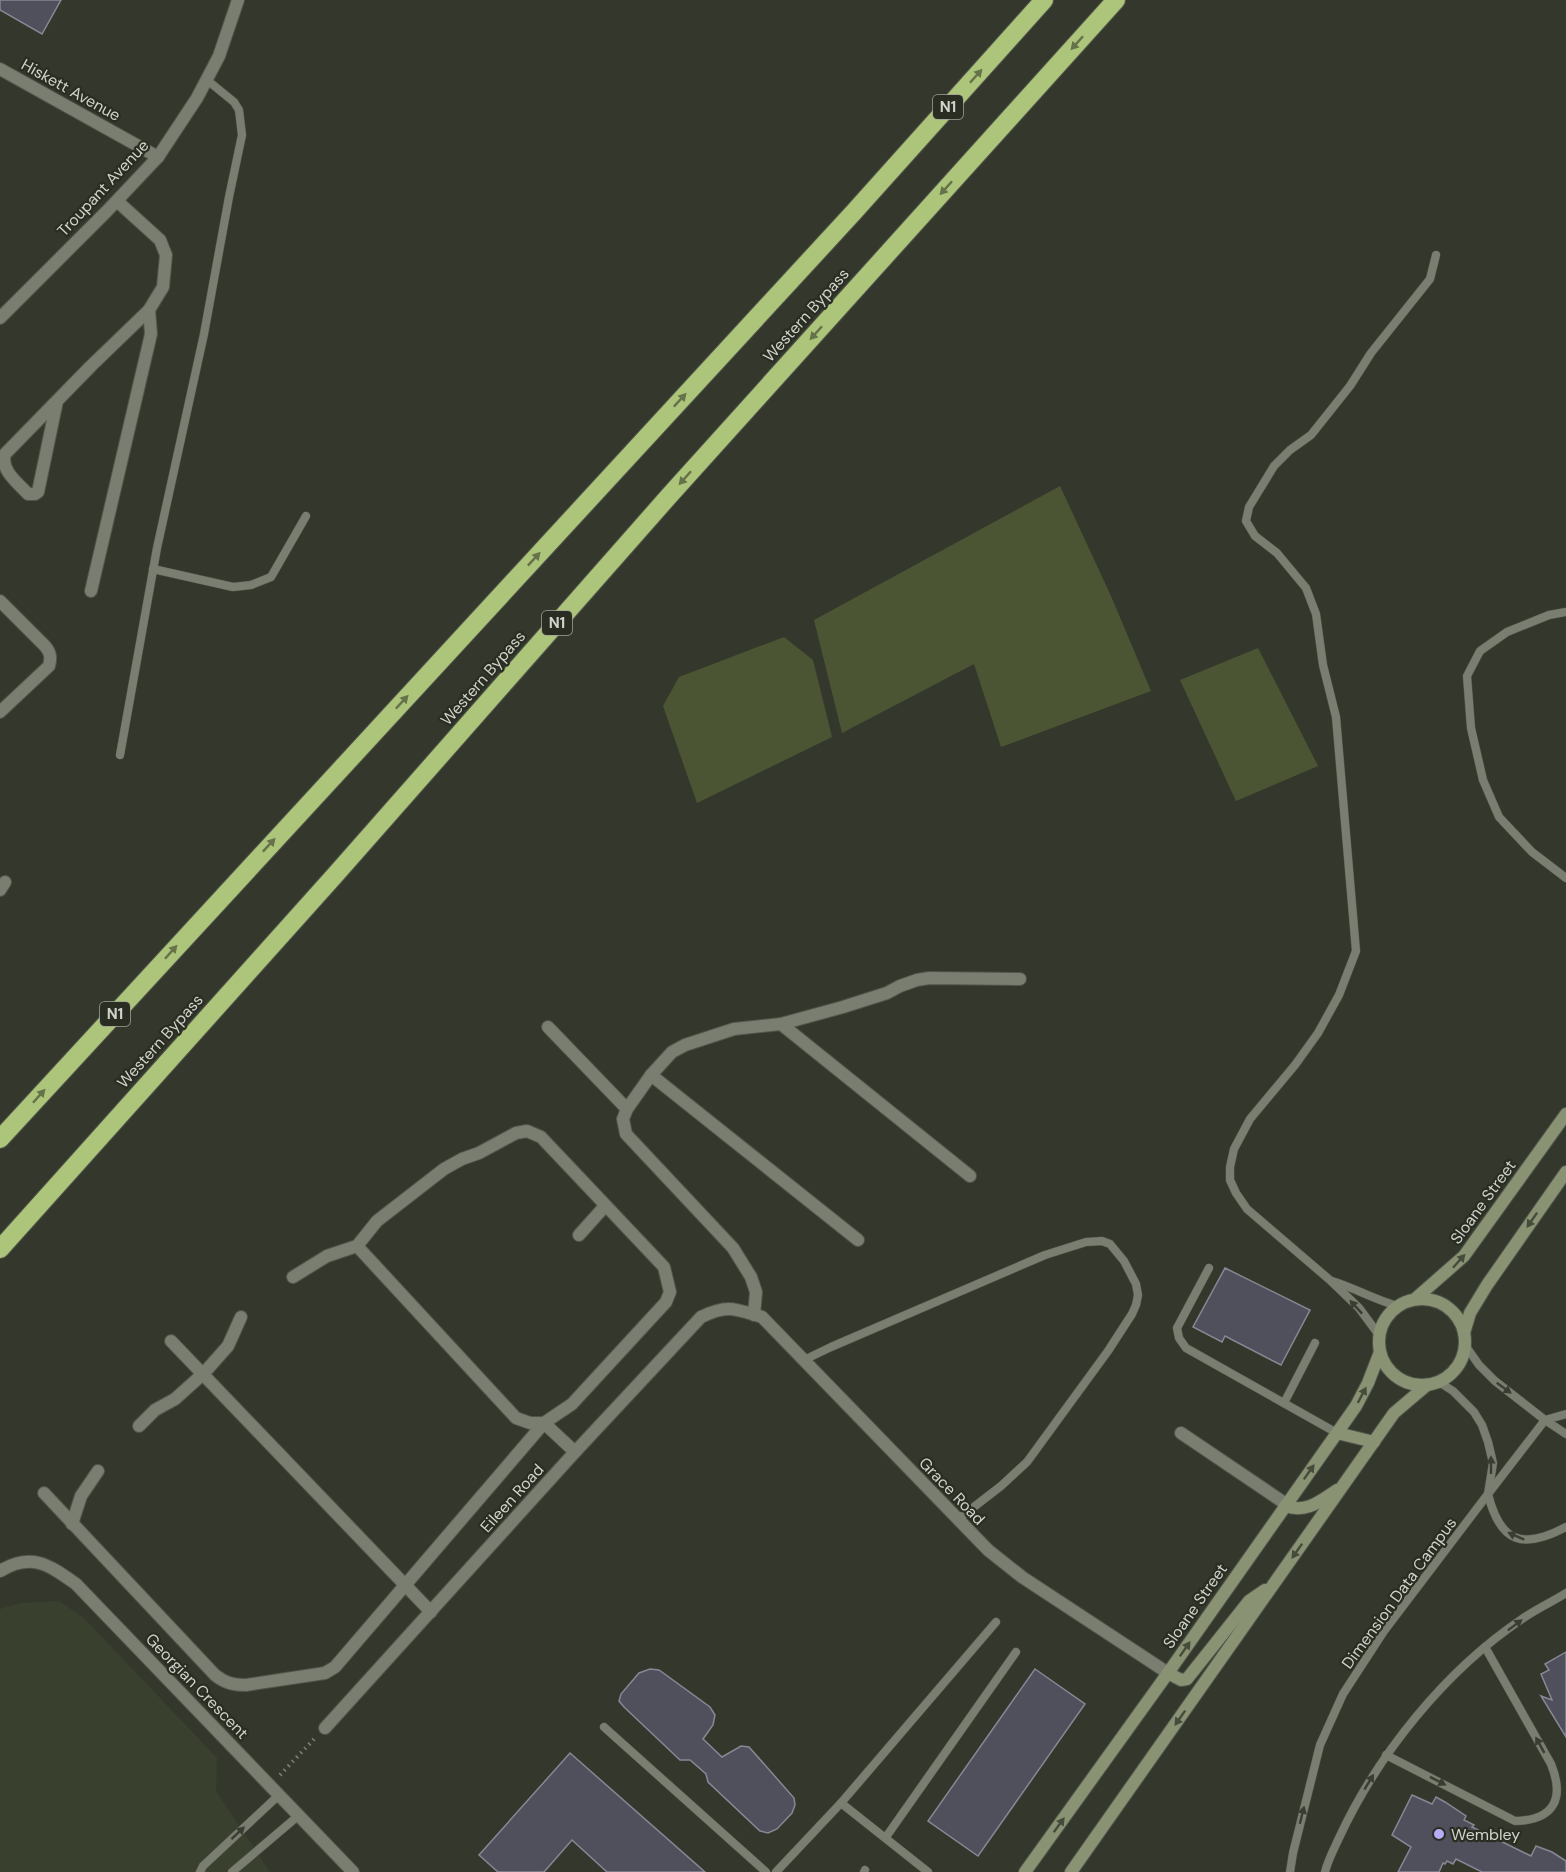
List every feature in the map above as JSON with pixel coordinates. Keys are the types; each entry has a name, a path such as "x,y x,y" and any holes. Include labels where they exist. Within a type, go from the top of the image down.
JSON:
{"highway":[{"name":"Western Bypass","path":"0,1139 853,213 1044,0"},
{"name":"Western Bypass","path":"0,1249 328,883 669,496 1116,0"}],"street":[{"name":"Troupant Avenue","path":"0,318 158,157 207,80 219,56 238,0"},
{"name":"Hiskett Avenue","path":"0,69 158,157"},
{"path":"57,401 38,492 28,494 4,467 5,454 91,366 148,310 163,287 166,255 160,240 117,201"},
{"path":"91,591 152,334 148,310"},
{"path":"0,601 45,646 51,659 49,666 0,712"},
{"path":"754,1315 756,1292 751,1277 733,1248 626,1134 623,1119 627,1109 651,1075 672,1052 685,1045 734,1029 781,1024 843,1007 887,993 917,980 928,978 1020,979"},
{"path":"781,1024 970,1176"},
{"path":"548,1027 627,1109"},
{"path":"651,1075 858,1240"},
{"name":"Sloane Street","path":"1415,1299 1464,1256 1566,1114"},
{"path":"44,1493 215,1676 233,1685 246,1685 318,1675 335,1667 544,1423 572,1404 666,1302 670,1292 664,1267 541,1137 527,1131 516,1133 444,1169 377,1221 357,1246 327,1256 293,1277"},
{"path":"1071,1872 1394,1413 1433,1383 1449,1376 1457,1367 1462,1357 1470,1313 1566,1172"},
{"path":"579,1235 605,1206"},
{"path":"357,1246 516,1418 530,1423 544,1423 575,1452"},
{"path":"1433,1383 1414,1384 1403,1380 1392,1374 1385,1364 1380,1352 1379,1335 1389,1314 1398,1306 1415,1299 1429,1299 1441,1303 1452,1311 1460,1321 1465,1339"},
{"name":"Eileen Road","path":"325,1728 575,1452 701,1317 723,1308 734,1309"},
{"name":"Grace Road","path":"734,1309 762,1317 988,1550 1022,1577 1168,1673"},
{"path":"139,1426 155,1410 175,1399 204,1373 228,1346 241,1317"},
{"path":"171,1341 431,1612"},
{"name":"Sloane Street","path":"1025,1872 1337,1433 1363,1394 1380,1352"},
{"path":"1181,1433 1286,1505 1297,1510 1318,1503 1343,1486"},
{"path":"1337,1433 1374,1442"},
{"path":"72,1524 81,1496 98,1471"},
{"name":"Georgian Crescent","path":"0,1571 24,1561 49,1565 76,1584 353,1872"},
{"path":"1168,1673 1180,1680 1187,1679 1249,1601 1274,1584"}],"lane":[{"path":"120,755 153,569 204,334 242,135 238,110 234,102 207,80"},
{"path":"1379,1335 1359,1308 1331,1281 1247,1209 1230,1180 1234,1149 1250,1119 1295,1065 1318,1033 1339,994 1356,951 1336,717 1323,665 1316,614 1306,588 1278,553 1255,536 1246,521 1249,507 1274,466 1290,450 1311,435 1342,395 1371,353 1430,279 1436,255"},
{"path":"153,569 233,587 251,585 271,577 306,516"},
{"path":"1566,612 1549,615 1507,632 1480,651 1467,676 1471,728 1484,780 1499,817 1532,852 1566,878"},
{"path":"804,1360 1045,1255 1086,1242 1102,1241 1110,1244 1124,1261 1136,1284 1138,1295 1132,1314 1108,1351 1027,1462 1001,1486 957,1520"},
{"path":"1209,1268 1177,1328 1179,1338 1186,1348 1337,1433"},
{"path":"1331,1281 1398,1306"},
{"path":"1465,1339 1495,1381 1566,1434"},
{"path":"1284,1403 1315,1343"},
{"name":"Dimension Data Campus","path":"1290,1872 1320,1745 1343,1694 1384,1631 1488,1494 1493,1463 1482,1425 1453,1391 1433,1383"},
{"path":"1566,1413 1545,1420 1488,1494 1492,1512 1505,1531 1513,1536 1523,1540 1537,1540 1566,1527"},
{"path":"1324,1872 1352,1810 1386,1755 1437,1694 1485,1647 1522,1619 1566,1593"},
{"path":"776,1872 841,1803 996,1622"},
{"path":"1386,1755 1515,1821 1528,1821 1541,1817 1551,1808 1558,1789 1554,1771 1485,1647"},
{"path":"886,1837 1016,1652"},
{"path":"604,1727 766,1872"},
{"path":"200,1872 202,1866 274,1791"},
{"path":"841,1803 928,1872"},
{"path":"232,1872 298,1816"}],"path":[{"path":"274,1791 325,1728"}],"shaded area":[{"path":"59,1601 84,1618 217,1758 216,1791 270,1872 0,1872 0,1609 21,1603"}],"green space":[{"path":"1060,486 1111,596 1151,691 1001,747 974,664 842,733 814,620"},
{"path":"784,637 813,660 832,737 697,803 663,706 679,677"},
{"path":"1258,648 1318,766 1236,801 1180,680"}],"building":[{"path":"0,0 61,0 42,34 0,10"},
{"path":"1225,1268 1310,1310 1281,1365 1225,1336 1222,1342 1193,1327"},
{"path":"1566,1652 1566,1737 1541,1696 1552,1700 1541,1674 1549,1670 1545,1664"},
{"path":"650,1669 659,1670 710,1707 715,1715 713,1725 703,1739 722,1757 741,1746 749,1747 794,1798 795,1805 792,1813 777,1829 768,1833 760,1831 708,1782 706,1774 690,1760 680,1760 619,1701 621,1694 639,1673"},
{"path":"1035,1669 1085,1704 978,1856 928,1821"},
{"path":"570,1753 705,1872 607,1872 572,1840 544,1872 498,1872 479,1855"},
{"name":"Wembley","path":"1412,1795 1432,1804 1436,1797 1466,1816 1464,1820 1474,1825 1472,1827 1531,1856 1536,1846 1552,1852 1566,1861 1566,1872 1482,1872 1456,1859 1453,1864 1447,1861 1443,1863 1439,1872 1398,1872 1411,1847 1392,1835"}],"place":[{"name":"Wembley","path":"1439,1834"}]}
